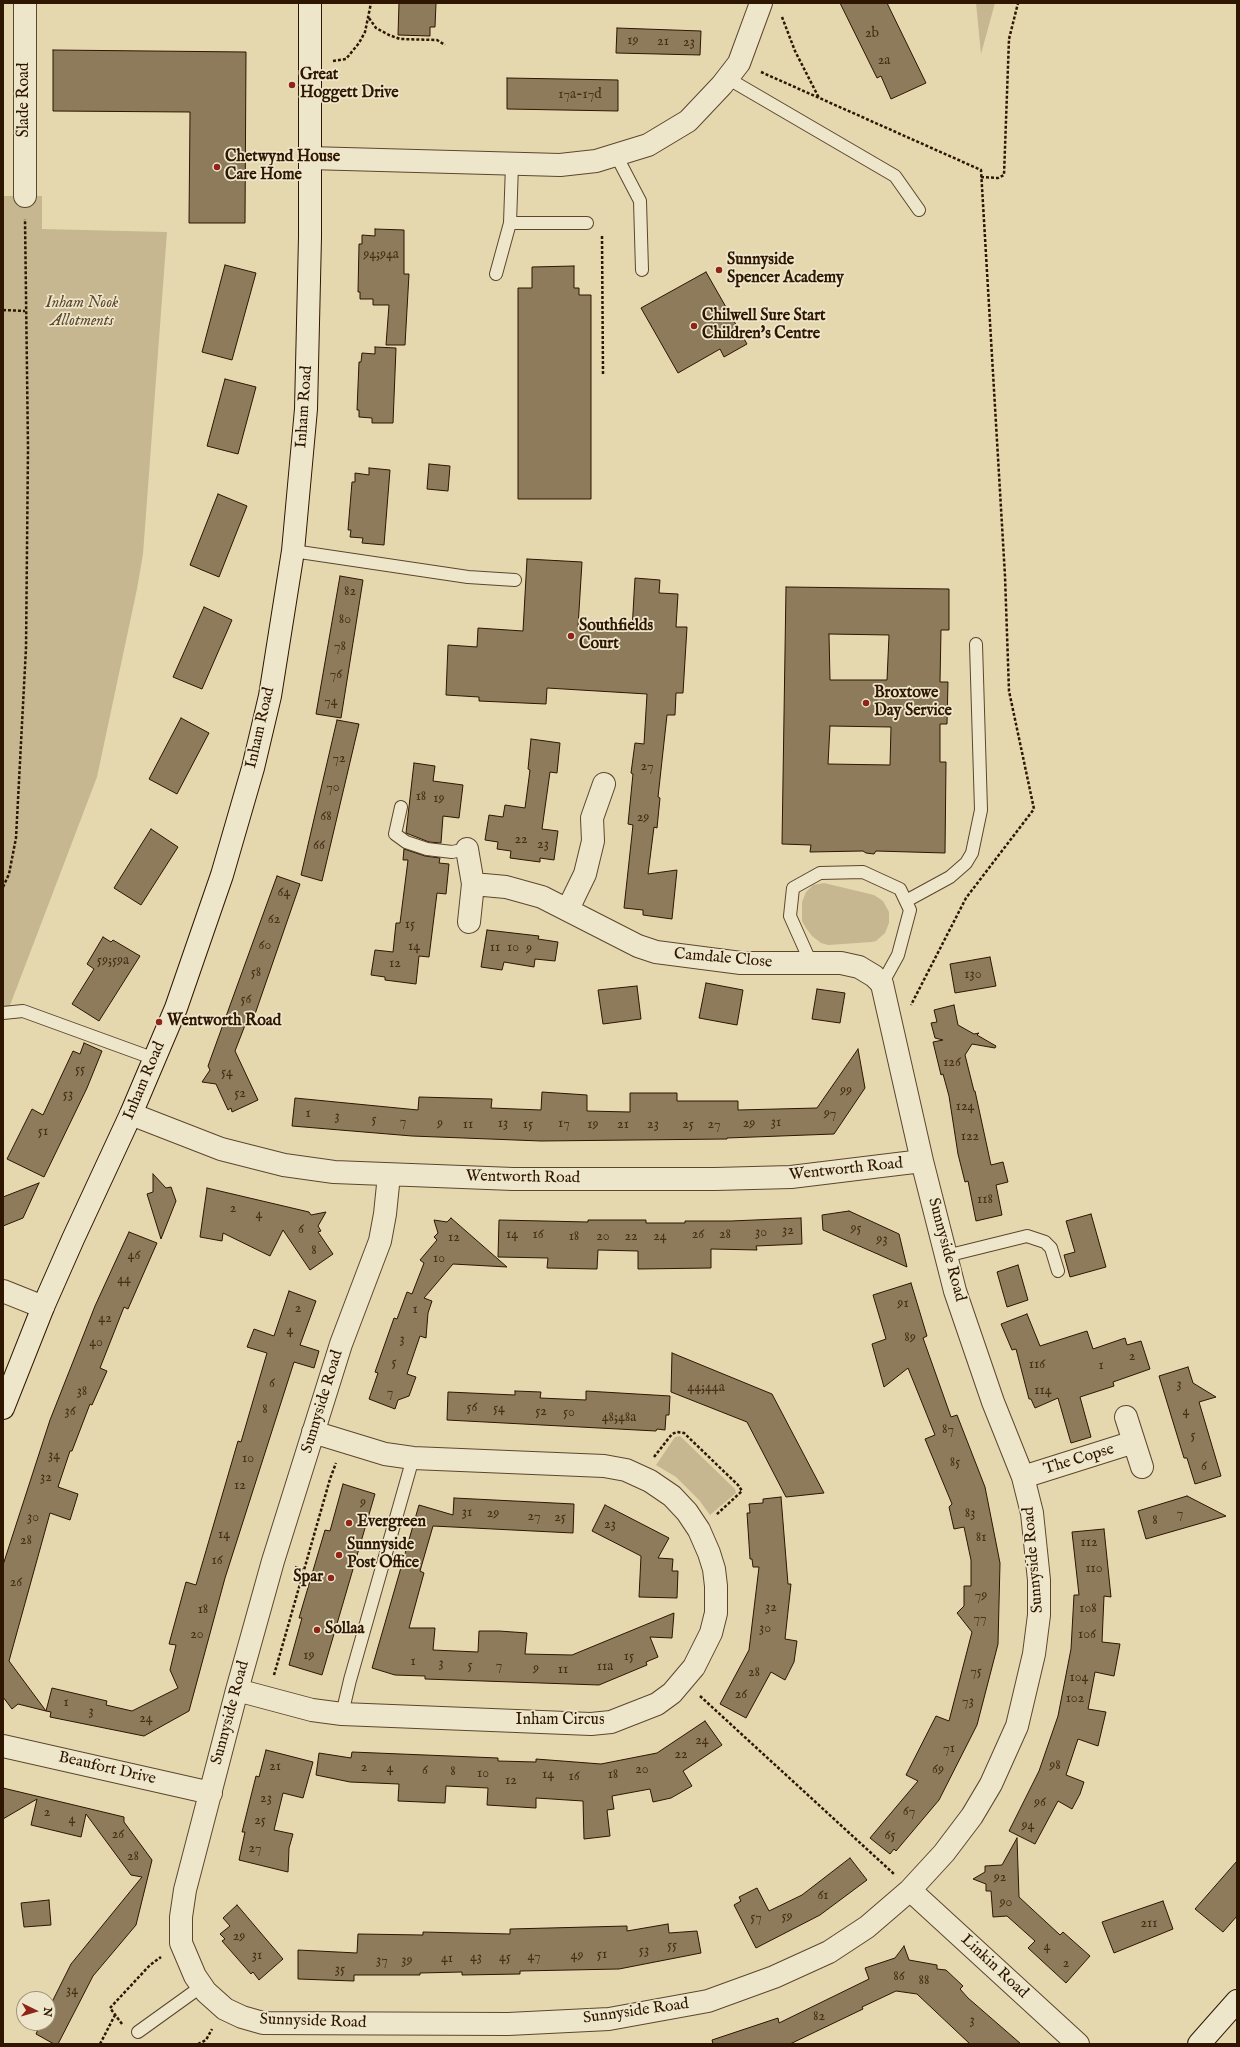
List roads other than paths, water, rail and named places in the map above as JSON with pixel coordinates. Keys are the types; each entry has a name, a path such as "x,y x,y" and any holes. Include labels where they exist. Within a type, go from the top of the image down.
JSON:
{"street":[{"name":"Slade Road","path":"25,3 25,196"},
{"name":"Inham Road","path":"3,1408 43,1307 131,1114 176,1008 212,907 253,768 270,696 293,551 306,409 310,237 310,3"},
{"path":"309,158 512,165 560,165 596,161 616,156 648,145 688,121 733,70 756,20 770,7"},
{"path":"568,909 585,874 593,841 592,818 604,784"},
{"path":"467,848 473,884 469,922"},
{"name":"Camdale Close","path":"473,884 506,887 542,897 638,946 656,952 740,963 841,963 859,968 874,976 882,984"},
{"name":"Sunnyside Road","path":"389,1175 385,1214 380,1241 341,1344 313,1432 236,1690 185,1890 181,1917 181,1943 195,1976 202,1986 225,2009 242,2017 263,2022 508,2024 609,2019 708,2001 774,1977 829,1952 867,1927 910,1890 944,1854 972,1816 991,1784 1017,1726 1034,1654 1039,1615 1039,1580 1032,1513 1023,1477 990,1395 955,1291 922,1161 895,1035 882,984"},
{"name":"Wentworth Road","path":"131,1114 221,1149 284,1165 334,1172 513,1179 715,1179 791,1177 922,1161"},
{"path":"3,1291 43,1307"},
{"name":"The Copse","path":"1126,1417 1142,1467"},
{"name":"Inham Circus","path":"236,1690 312,1710 342,1714 591,1724 611,1722 657,1704 684,1681 705,1649 711,1633 716,1613 714,1569 699,1530 672,1496 650,1481 626,1470 604,1466 413,1458 385,1454 313,1432"},
{"name":"The Copse","path":"1023,1477 1134,1442"},
{"name":"Beaufort Drive","path":"3,1746 210,1793"},
{"name":"Linkin Road","path":"910,1890 1078,2044"},
{"path":"1198,2044 1237,2001"}],"lane":[{"path":"733,70 895,176 919,210"},
{"path":"616,156 640,201 642,270"},
{"path":"496,274 510,223 512,165"},
{"path":"510,223 587,223"},
{"path":"293,551 468,578 515,580"},
{"path":"906,901 950,877 966,863 972,853 980,810 976,644"},
{"path":"401,807 396,834 406,842 427,848 452,852 467,848"},
{"path":"811,963 790,916 793,888 820,873 863,872 900,889 910,910 898,955 882,984"},
{"path":"3,1013 23,1011 155,1059"},
{"path":"946,1256 1027,1236 1045,1242 1051,1248 1058,1270"},
{"path":"342,1714 350,1680 413,1458"},
{"path":"138,2032 202,1986"}],"place":[{"name":"Great Hoggett Drive","path":"292,85"},
{"name":"Chetwynd House Care Home","path":"217,167"},
{"name":"Sunnyside Spencer Academy","path":"719,270"},
{"name":"Chilwell Sure Start Children's Centre","path":"694,326"},
{"name":"Southfields Court","path":"571,636"},
{"name":"Broxtowe Day Service","path":"866,703"},
{"name":"Wentworth Road","path":"159,1022"},
{"name":"Evergreen","path":"349,1523"},
{"name":"Sunnyside Post Office","path":"339,1555"},
{"name":"Spar","path":"331,1578"},
{"name":"Sollaa","path":"317,1630"}],"park label":[{"name":"Inham Nook Allotments","path":"82,313"}]}
